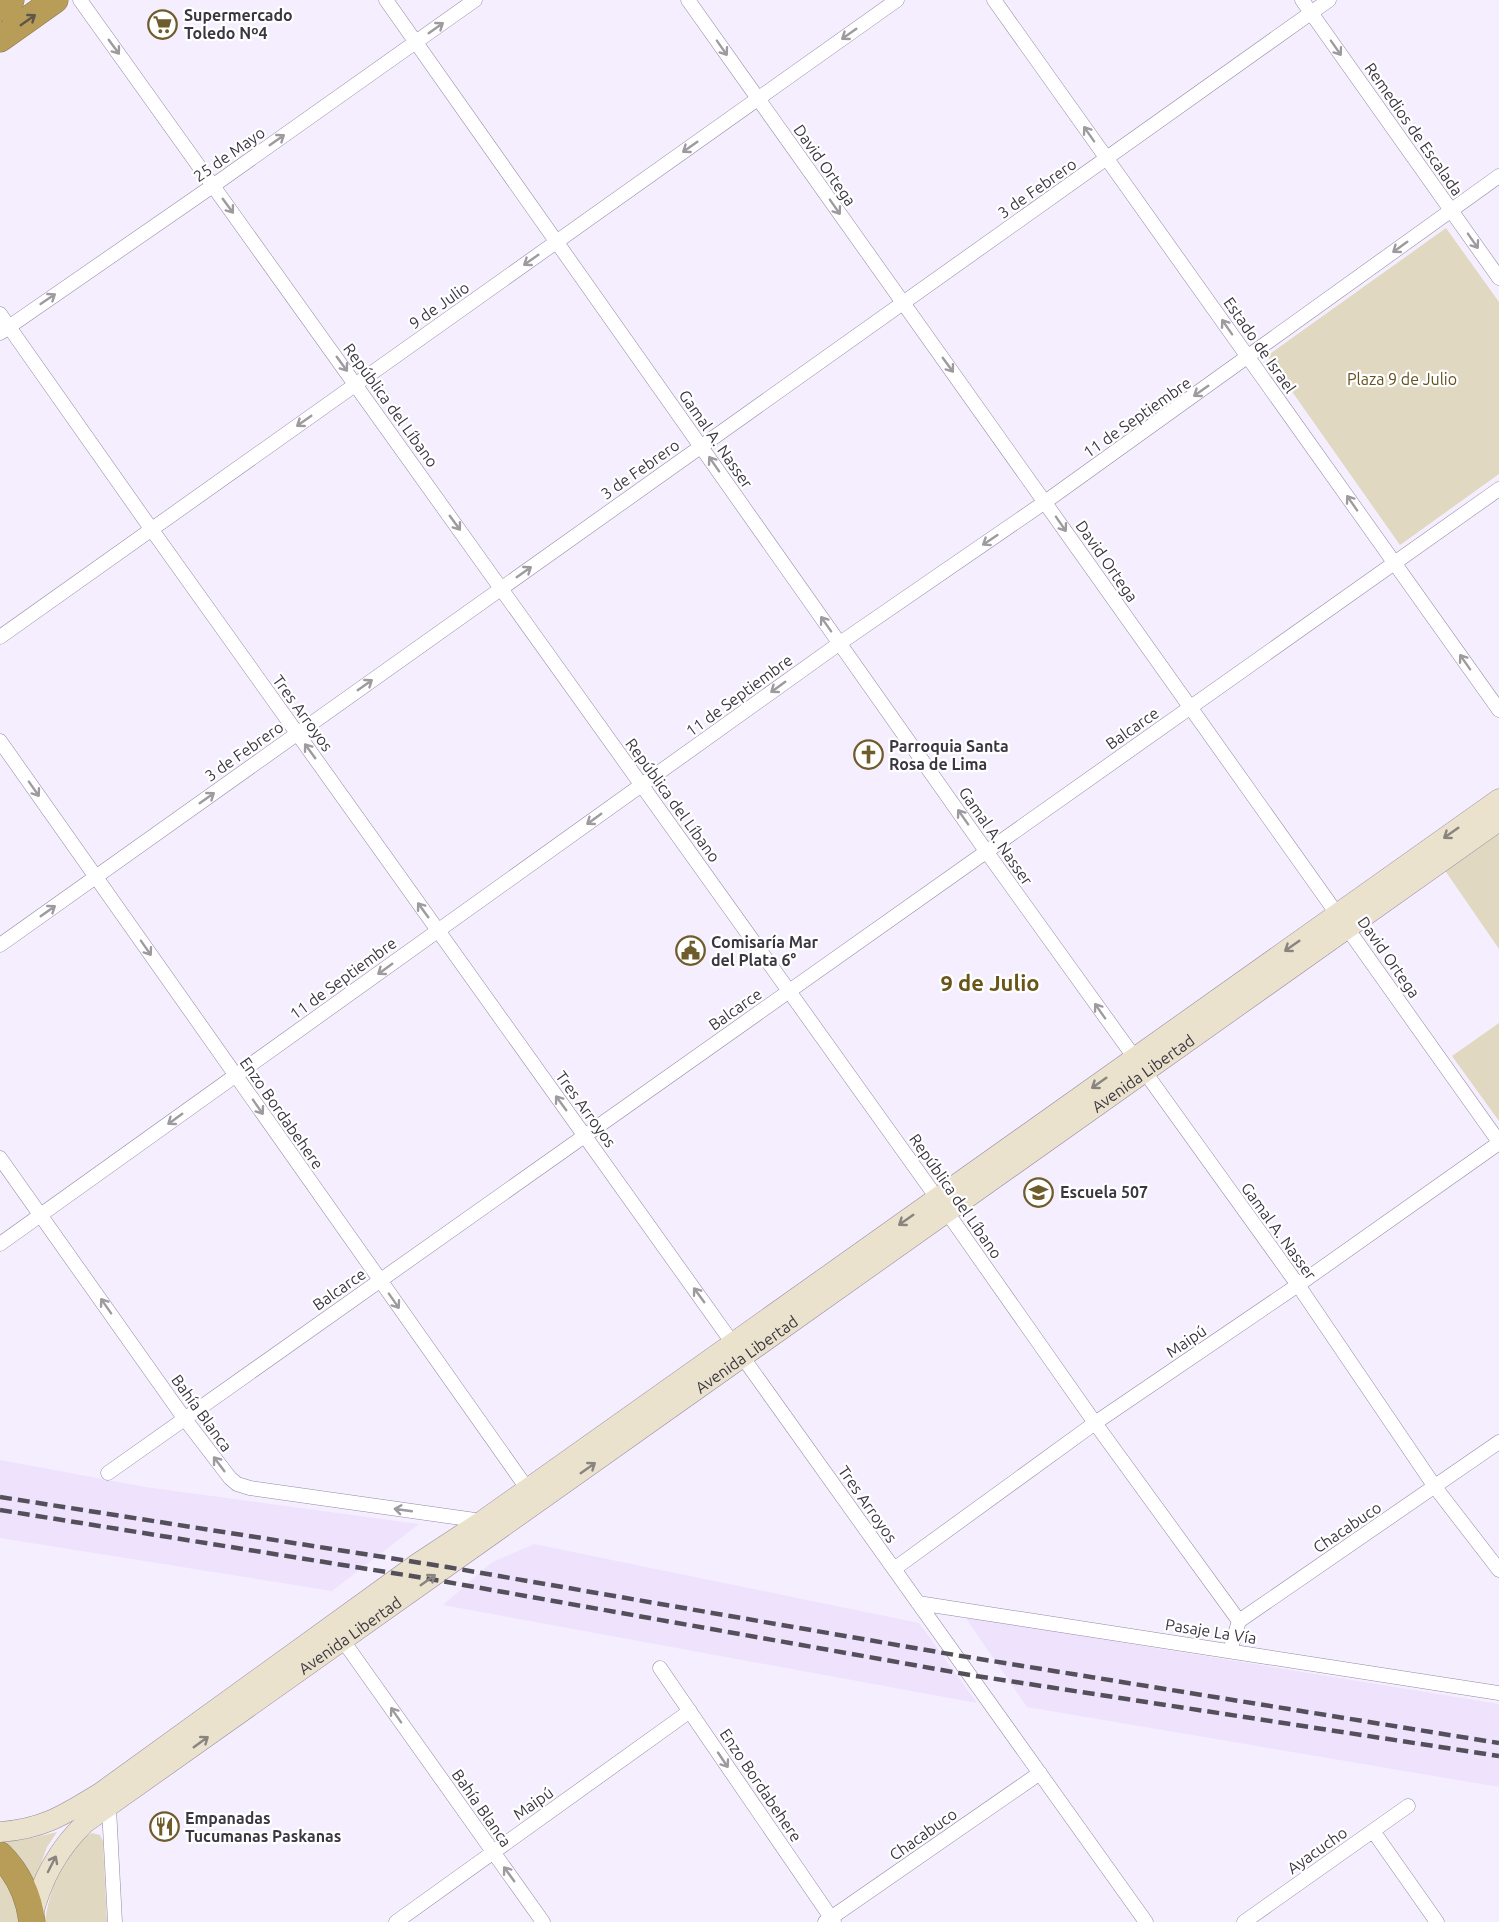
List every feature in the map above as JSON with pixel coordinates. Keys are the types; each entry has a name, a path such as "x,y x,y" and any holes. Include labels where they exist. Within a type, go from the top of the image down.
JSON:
{"highway":[{"path":"0,8 11,0"},
{"path":"0,39 55,0"},
{"path":"0,1856 12,1870 23,1889 32,1921"}],"main road":[{"name":"Avenida Libertad","path":"1343,921 1499,799"},
{"name":"Avenida Libertad","path":"0,1832 31,1828 64,1816 100,1793 532,1496 1343,921 1499,821"},
{"name":"Avenida Libertad","path":"32,1921 43,1882 59,1851 84,1823 109,1808 337,1632 418,1563 482,1521 532,1496"}],"street":[{"name":"República del Líbano","path":"80,0 943,1205 1095,1423 1239,1621"},
{"name":"Gamal A. Nasser","path":"386,0 986,851 1298,1285 1436,1487 1499,1570"},
{"name":"25 de Mayo","path":"4,330 475,0"},
{"name":"David Ortega","path":"688,0 1499,1142"},
{"name":"9 de Julio","path":"0,638 897,0"},
{"name":"Estado de Israel","path":"994,0 1499,710"},
{"name":"Remedios de Escalada","path":"1302,0 1499,278"},
{"name":"3 de Febrero","path":"0,945 1329,0"},
{"name":"11 de Septiembre","path":"0,1244 840,643 1045,502 1248,358 1499,176"},
{"name":"Tres Arroyos","path":"0,314 4,330 152,530 1146,1922"},
{"name":"Balcarce","path":"108,1473 1499,489"},
{"name":"Enzo Bordabehere","path":"0,741 532,1496"},
{"name":"Maipú","path":"894,1569 1095,1423 1298,1285 1499,1142"},
{"name":"Bahía Blanca","path":"0,1158 184,1418 230,1478 243,1486 482,1521"},
{"name":"Chacabuco","path":"1239,1621 1499,1442"},
{"name":"Pasaje La Vía","path":"918,1603 1499,1693"},
{"path":"1230,1651 1239,1621"},
{"name":"Bahía Blanca","path":"337,1632 543,1922"},
{"name":"Enzo Bordabehere","path":"660,1668 830,1921"},
{"name":"Maipú","path":"396,1922 690,1711"},
{"name":"Chacabuco","path":"830,1921 1040,1773"},
{"name":"Ayacucho","path":"1244,1922 1408,1806"},
{"path":"109,1808 115,1922"},
{"path":"1373,1831 1437,1922"}],"shaded area":[{"path":"0,1460 145,1487 419,1524 332,1591 0,1538"},
{"path":"534,1544 919,1623 977,1703 443,1605 491,1563"},
{"path":"965,1617 1499,1704 1499,1787 1027,1707"}],"green space":[{"name":"Plaza 9 de Julio","path":"1446,228 1499,302 1499,474 1400,545 1267,356"},
{"path":"1499,830 1499,949 1444,869"},
{"path":"1499,1023 1499,1121 1452,1056"},
{"path":"57,1832 47,1847 32,1888 0,1840 32,1838"},
{"path":"92,1833 100,1835 103,1841 107,1922 45,1922 54,1885 65,1859 82,1839"},
{"path":"0,1869 7,1878 22,1922 0,1922"}],"railway":[{"path":"0,1497 447,1567 955,1655 1499,1743"},
{"path":"0,1510 430,1579 970,1675 1499,1756"}],"place":[{"name":"Supermercado Toledo Nº4","path":"163,24"},
{"name":"Parroquia Santa Rosa de Lima","path":"868,755"},
{"name":"Comisaría Mar del Plata 6°","path":"690,951"},
{"name":"Escuela 507","path":"1039,1192"},
{"name":"Empanadas Tucumanas Paskanas","path":"164,1827"}],"district":[{"name":"9 de Julio","path":"990,982"}]}
